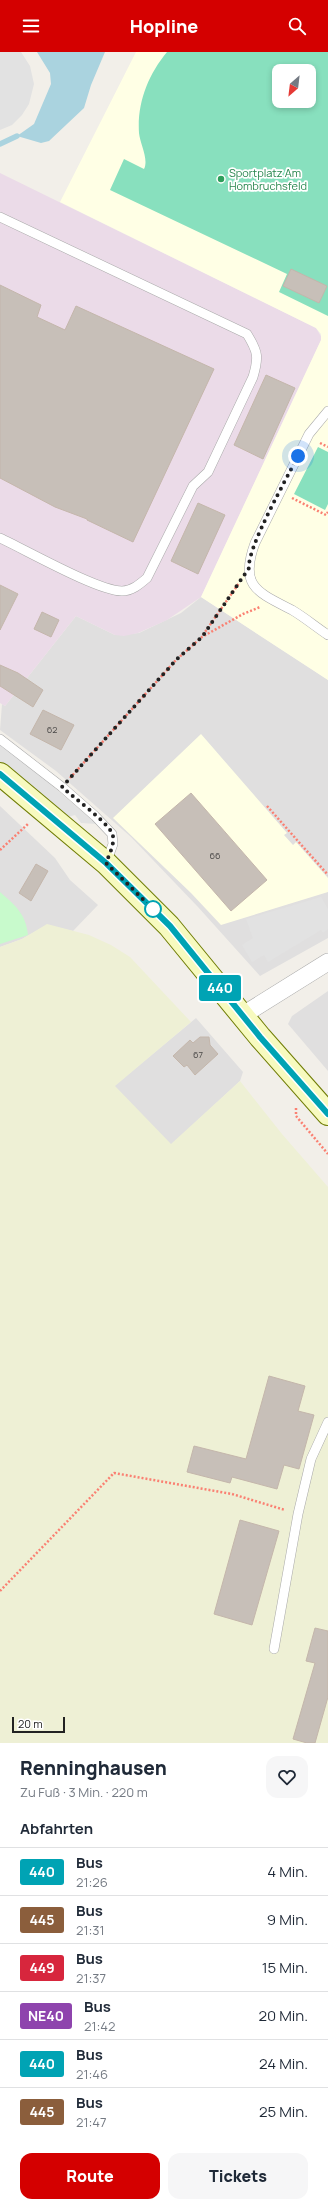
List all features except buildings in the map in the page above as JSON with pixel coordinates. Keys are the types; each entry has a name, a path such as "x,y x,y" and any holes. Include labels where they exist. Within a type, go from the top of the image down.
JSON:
{"main road":[{"path":"0,774 106,863 170,926 243,1015 328,1114"}],"street":[{"path":"243,1015 328,962"}],"lane":[{"path":"0,217 247,334 256,349 257,362 253,377 208,472 193,486 147,578 139,585 124,591 105,587 0,538"},
{"path":"328,411 309,434 255,543 248,561 250,577 257,590 274,602 293,611 328,635"},
{"path":"0,739 62,787 95,816 112,834 113,844 106,863"},
{"path":"274,1649 298,1514 311,1458 328,1422"}],"path":[{"path":"317,442 328,447"},
{"path":"290,497 326,515 328,512"},
{"path":"202,637 249,568"},
{"path":"62,787 176,660 202,637 243,614 274,602"},
{"path":"267,806 328,875"},
{"path":"0,850 31,821"},
{"path":"296,1116 328,1154"},
{"path":"0,1591 114,1473 232,1494 298,1514"}],"shaded area":[{"path":"0,52 21,52 30,66 34,84 29,104 22,115 12,125 0,130"},
{"path":"136,52 328,52 328,680 201,597 321,340 321,334 316,328 60,202"},
{"path":"0,173 316,328 322,338 201,597 167,620 138,633 124,636 115,635 76,616 5,706 0,703"},
{"path":"201,597 328,680 328,938 260,976 198,907 131,837 56,771 0,730 2,704 5,706 76,616 115,635 139,633 181,613"},
{"path":"201,734 287,833 284,835 293,845 296,842 328,878 328,892 221,925 191,893 113,818"},
{"path":"0,745 42,777 97,824 81,823 75,815 68,817 0,762"},
{"path":"0,806 55,858 70,880 98,905 73,931 47,925 22,939 0,947"},
{"path":"321,897 328,909 328,929 323,933 321,930 268,962 264,955 252,962 242,945 253,938 246,919"},
{"path":"47,924 89,935 111,945 130,957 191,1022 115,1086 171,1144 240,1081 282,1134 328,1187 328,1743 0,1743 0,947 22,939"},
{"path":"328,991 328,1071 288,1024 292,1016"},
{"path":"196,1018 243,1072 240,1081 171,1145 114,1086"}],"green space":[{"name":"Sportplatz Am Hombruchsfeld","path":"167,52 328,52 328,316 279,292 287,274 110,190 124,159 144,169 145,156 139,133 140,111 145,90 154,70"},
{"path":"318,447 328,452 328,504 325,510 294,494"},
{"path":"0,892 19,910 25,921 28,935 0,944"}],"water":[{"path":"37,52 105,52 91,85 84,108 49,141 41,143 17,136 34,124 51,84 50,73"}],"waterway":[{"path":"0,144 17,136"}],"bus line":[{"name":"440","path":"0,774 41,810 106,863 170,926 260,1037 328,1114"}],"place":[{"name":"Sportplatz Am Hombruchsfeld","path":"221,179"}],"route":[{"path":"153,909 106,863 113,844 112,834 95,816 62,787 78,767 176,660 202,637 249,568 248,561 255,543 298,456"}]}
